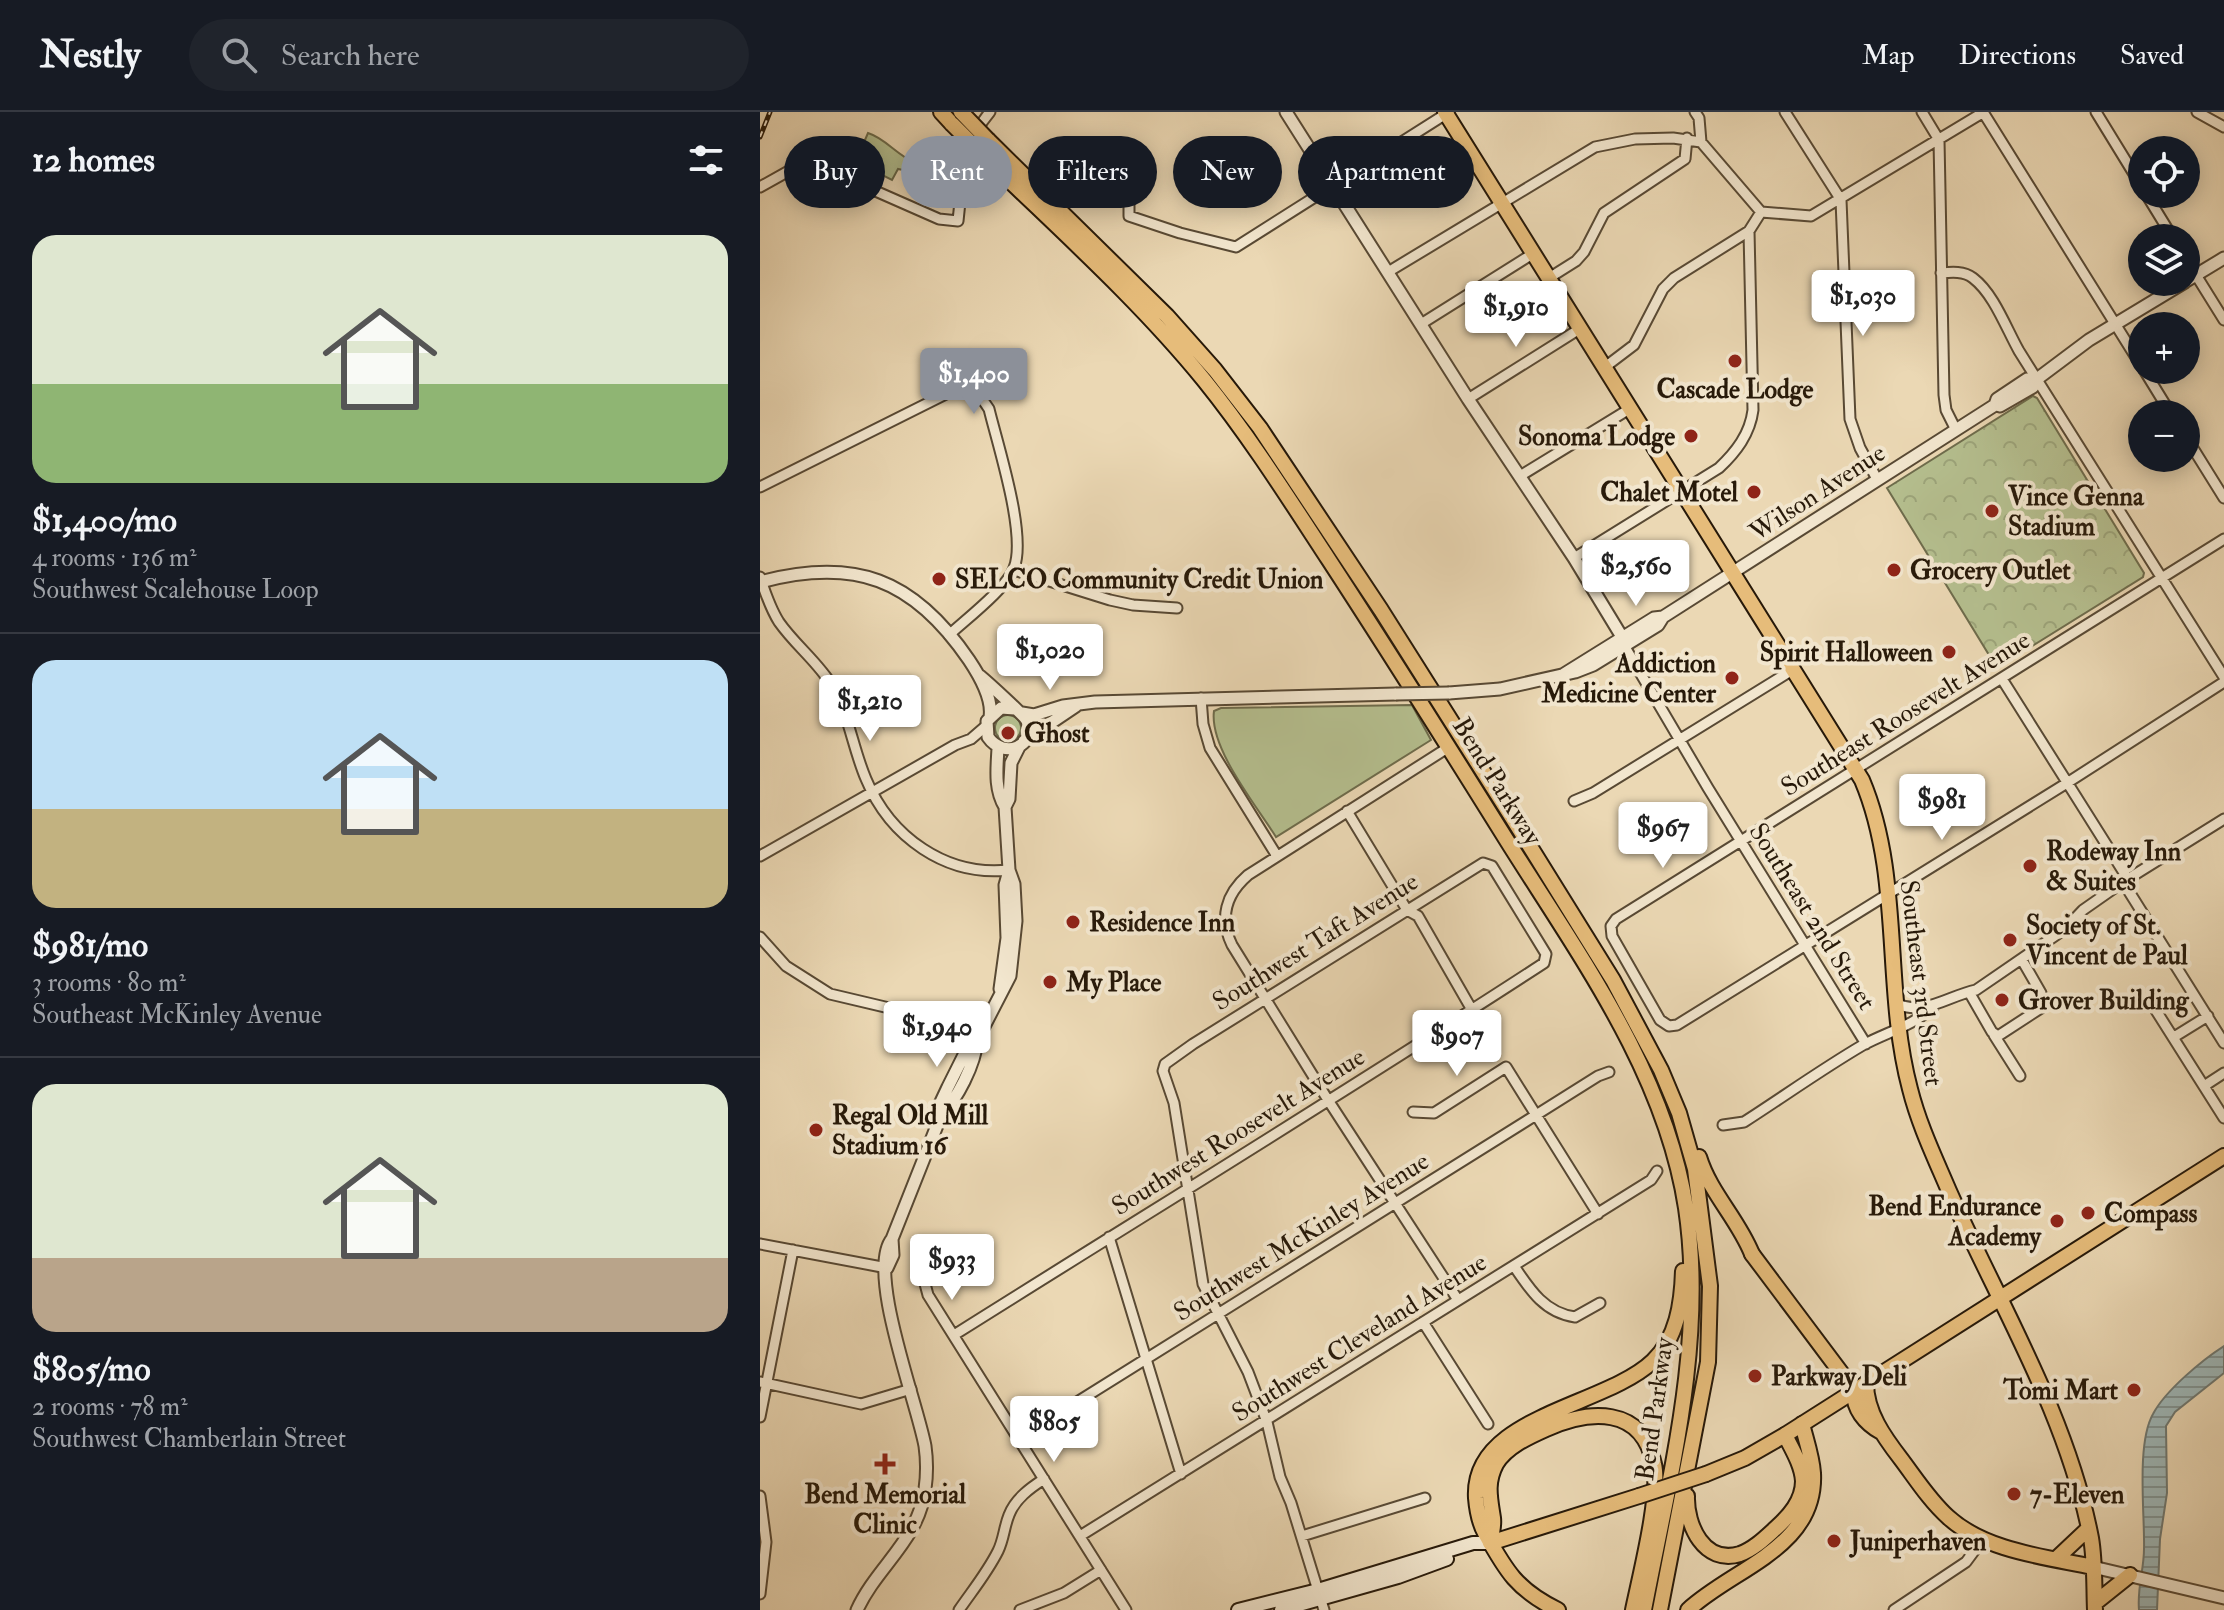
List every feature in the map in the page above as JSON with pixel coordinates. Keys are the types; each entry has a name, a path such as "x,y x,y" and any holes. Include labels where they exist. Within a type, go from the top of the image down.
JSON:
{"main road":[{"name":"Bend Parkway","path":"941,112 957,118 988,140 1177,327 1225,382 1277,451 1427,682 1606,968 1650,1047 1679,1113 1700,1194 1710,1286 1708,1362 1660,1610"},
{"name":"Southeast 3rd Street","path":"1447,113 1857,769 1878,828 1899,1029 1909,1088 1920,1122 2056,1426 2079,1488 2089,1528 2095,1606"},
{"name":"Bend Parkway","path":"957,118 985,157 1149,318 1216,395 1284,491 1449,747 1588,970 1636,1055 1668,1133 1686,1207 1692,1262 1690,1334 1680,1418 1644,1610"},
{"path":"1679,1113 1710,1183 1745,1235 1752,1254 1860,1386"},
{"path":"1281,1610 1321,1600 1473,1543 1490,1543 1706,1474 1745,1458 2224,1156"},
{"path":"1558,1610 1522,1588 1499,1560 1490,1543 1481,1525 1475,1488 1481,1464 1490,1451 1510,1435 1635,1375 1654,1360 1668,1342 1679,1313 1686,1207"},
{"path":"1860,1386 1853,1403 1870,1426 1882,1432 1935,1504 1964,1530 1983,1539 2093,1567"},
{"path":"1490,1543 1494,1521 1488,1494 1490,1477 1504,1455 1526,1438 1572,1419 1601,1415 1619,1419 1636,1429 1647,1443 1656,1474 1633,1610"},
{"path":"1688,1610 1765,1557 1799,1526 1812,1491 1813,1471 1802,1424"},
{"path":"1688,1460 1687,1509 1692,1528 1701,1543 1712,1552 1731,1556 1759,1544 1790,1516 1799,1498 1803,1482 1798,1462 1785,1435"},
{"path":"2056,1559 2089,1528"},
{"path":"2095,1606 2132,1575"},
{"path":"1238,1610 1321,1600"}],"street":[{"path":"760,187 803,163 814,164 939,219 958,221 964,164 982,121 990,112"},
{"name":"Southeast 2nd Street","path":"1286,112 1301,136"},
{"path":"1695,112 1699,118 1701,142"},
{"path":"1785,112 1841,200 1850,419 1860,448 1877,479"},
{"path":"1922,112 1939,140 1944,395 1946,410 1956,430"},
{"path":"1388,272 1595,147 1635,139 1687,138 1701,142 1761,212 1811,216 1983,112 2128,345"},
{"path":"2096,112 2128,164"},
{"path":"2197,112 2224,127"},
{"path":"1410,136 1447,113"},
{"path":"1549,278 1576,261 1584,252 1604,213 1685,159 1687,138"},
{"path":"1129,208 1129,216 1236,247 1298,207"},
{"name":"Southeast 2nd Street","path":"1346,208 1574,558 1741,842 1866,1044"},
{"path":"1605,367 1634,345 1663,289 1674,278 1749,231 1761,212"},
{"path":"1574,558 1719,468 1734,454 1746,435 1752,419 1749,231"},
{"path":"1421,324 1534,253"},
{"name":"Wilson Avenue","path":"2200,272 2224,258"},
{"path":"1805,947 2067,783 2224,680 1987,295 1972,277 1960,272 1941,273"},
{"path":"2200,292 2224,320"},
{"name":"Wilson Avenue","path":"1018,711 1034,715 1063,706 1095,702 1449,693 1500,689 1569,673 1623,642 1654,618 1663,617 1734,573 1995,405 1997,399 2027,379 2037,379 2089,340 2162,296"},
{"path":"1468,399 1581,328"},
{"path":"760,487 954,390 968,389 980,394 989,409 1015,518 1017,552 1014,570 988,601 949,635"},
{"path":"1520,476 1631,408"},
{"path":"2200,459 2224,498"},
{"name":"Southeast Roosevelt Avenue","path":"1805,947 1677,1025 1669,1026 1660,1020 1612,936 1611,926 1616,919 2224,539"},
{"path":"1014,570 1110,600 1177,608"},
{"path":"1005,807 1009,799 1011,763 1028,724 979,676 949,635 908,596 866,576 814,571 760,580 777,620 833,688 872,792 892,822 907,837 945,862 990,872 1009,870"},
{"path":"1574,801 1593,793 1794,669"},
{"path":"857,1610 909,1537 922,1507 927,1472 926,1449 888,1310 887,1268 893,1255 892,1239 940,1118 949,1107 976,1054 977,1040 1010,976 1016,940 1016,901 1009,870 1005,807 1000,798 995,745 988,721 989,700 979,676"},
{"path":"2002,679 2224,1043"},
{"path":"1201,698 1204,729 1212,752 1277,856"},
{"path":"947,751 974,744 1012,749 1076,706"},
{"path":"760,856 971,739 1001,708 1018,711"},
{"path":"1449,747 1277,856 1237,886 1228,899 1225,914 1230,940 1328,1100 1458,1300"},
{"path":"1347,811 1407,910 1418,916 1472,1010"},
{"path":"1897,1004 1914,1009 1933,1007 1976,990 2065,929 2083,910 2125,880 2224,819"},
{"name":"Southwest Taft Avenue","path":"1187,1189 1174,1103 1163,1071 1165,1064 1266,998 1483,863 1492,866 1546,954 1544,963"},
{"path":"760,937 786,966 830,994 923,1016 977,1040"},
{"path":"1993,1033 1998,1036 2041,1008 2041,993 2022,960"},
{"name":"Southwest Roosevelt Avenue","path":"954,1335 1544,963"},
{"path":"1969,992 2020,1076"},
{"path":"1723,1125 1744,1122 1866,1044 1923,1016 1933,1007"},
{"path":"2155,1009 2224,1118"},
{"path":"2174,1037 2208,1016"},
{"path":"1413,1112 1434,1113 1506,1067 1598,1214"},
{"name":"Southwest McKinley Avenue","path":"1018,1439 1598,1076 1609,1072"},
{"path":"2204,1086 2224,1073"},
{"name":"Southwest Cleveland Avenue","path":"1080,1536 1598,1214 1651,1180 1657,1171"},
{"path":"1187,1189 1203,1284 1248,1372 1267,1422 1280,1477 1321,1600"},
{"path":"1109,1237 1181,1474"},
{"path":"760,1244 887,1268"},
{"path":"760,1417 764,1382 793,1250"},
{"path":"1514,1266 1536,1297 1557,1313 1575,1317 1600,1303"},
{"path":"924,1280 928,1295 1126,1610"},
{"path":"1423,1322 1488,1424"},
{"path":"764,1382 861,1404 911,1389"},
{"path":"959,1610 988,1570 1016,1503 1026,1491 1044,1479"},
{"path":"760,1496 766,1542 760,1594"},
{"path":"1302,1536 1425,1498"},
{"path":"1894,1610 1966,1562 1983,1539"},
{"path":"2093,1567 2224,1598"},
{"path":"1020,1610 1064,1593 1101,1570"}],"green space":[{"path":"885,143 901,155 901,170 898,169 892,180 885,176"},
{"path":"2033,396 2144,573 2143,577 1997,668 1887,488"},
{"path":"1412,705 1431,740 1276,837 1226,759 1214,726 1214,711 1221,708"},
{"path":"1008,715 1017,719 1021,728 1017,737 1008,741 999,737 995,728 999,719"}],"water":[{"path":"2224,1346 2224,1373 2175,1412 2166,1426 2167,1493 2160,1539 2157,1610 2139,1610 2144,1549 2142,1480 2148,1427 2153,1414 2175,1386"}],"railway":[{"path":"760,137 770,112"},
{"path":"959,136 964,112"}],"place":[{"name":"Cascade Lodge","path":"1735,361"},
{"name":"Sonoma Lodge","path":"1691,436"},
{"name":"Chalet Motel","path":"1754,492"},
{"name":"Vince Genna Stadium","path":"1992,511"},
{"name":"Grocery Outlet","path":"1894,570"},
{"name":"SELCO Community Credit Union","path":"939,579"},
{"name":"Spirit Halloween","path":"1949,652"},
{"name":"Addiction Medicine Center","path":"1732,678"},
{"name":"Ghost","path":"1008,733"},
{"name":"Rodeway Inn & Suites","path":"2030,866"},
{"name":"Residence Inn","path":"1073,922"},
{"name":"Society of St. Vincent de Paul","path":"2010,940"},
{"name":"My Place","path":"1050,982"},
{"name":"Grover Building","path":"2002,1000"},
{"name":"Regal Old Mill Stadium 16","path":"816,1130"},
{"name":"Compass","path":"2088,1213"},
{"name":"Bend Endurance Academy","path":"2057,1221"},
{"name":"Parkway Deli","path":"1755,1376"},
{"name":"Tomi Mart","path":"2134,1390"},
{"name":"Bend Memorial Clinic","path":"885,1464"},
{"name":"7-Eleven","path":"2014,1494"},
{"name":"Juniperhaven","path":"1834,1541"}]}
